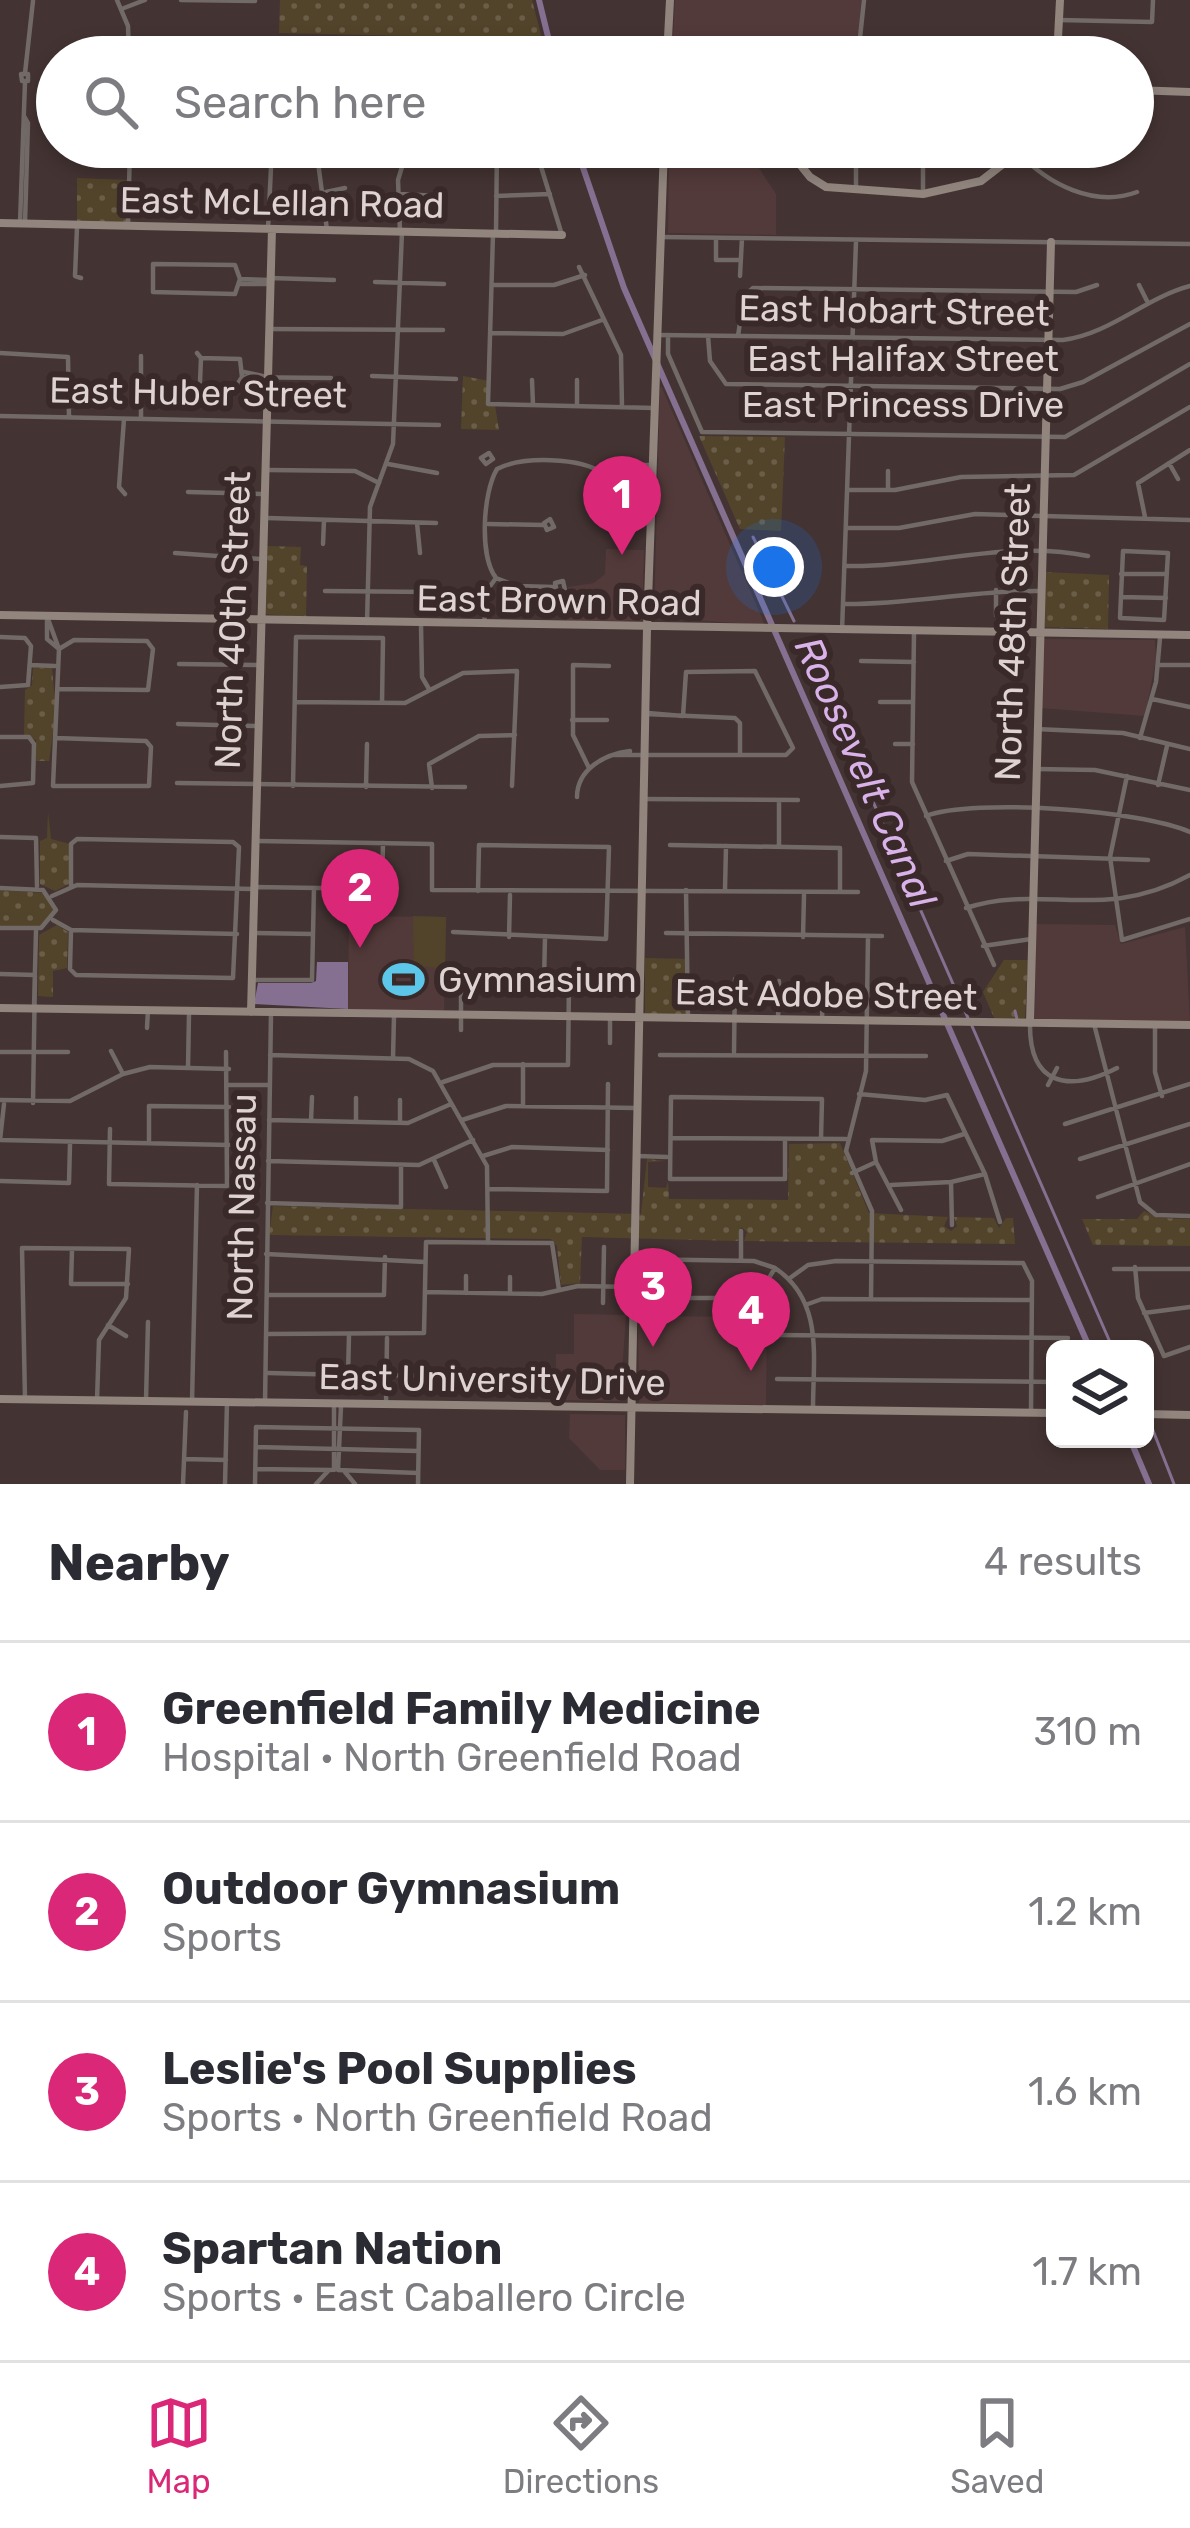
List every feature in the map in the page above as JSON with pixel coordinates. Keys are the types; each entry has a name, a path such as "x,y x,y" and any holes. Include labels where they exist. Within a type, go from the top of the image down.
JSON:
{"street":[{"path":"22,224 25,82 29,77 25,73 33,0"},
{"path":"117,0 124,8 127,36"},
{"path":"124,8 145,0"},
{"path":"185,0 255,1"},
{"path":"669,36 670,0"},
{"path":"861,36 864,0"},
{"path":"1058,36 1060,0"},
{"path":"1059,20 1152,22 1153,0"},
{"path":"1154,91 1190,92"},
{"path":"128,226 129,168"},
{"path":"270,229 271,168"},
{"path":"321,168 327,230"},
{"path":"368,624 369,521 395,424 400,168"},
{"path":"497,168 488,404 655,408"},
{"path":"542,168 562,236"},
{"path":"630,1484 646,628 656,351 663,335 663,168"},
{"path":"804,168 817,183 856,192 922,194 971,185 996,168"},
{"path":"856,168 856,192"},
{"path":"922,194 923,168"},
{"path":"1037,168 1045,178 1076,191 1137,192"},
{"path":"326,191 345,188"},
{"path":"400,194 439,196"},
{"path":"496,196 551,194"},
{"name":"East McLellan Road","path":"0,223 562,236"},
{"path":"76,225 75,276 80,278"},
{"name":"North 40th Street","path":"251,1012 270,229"},
{"path":"661,237 1190,244"},
{"path":"716,238 716,260 740,260"},
{"path":"740,277 742,238"},
{"path":"842,632 856,240"},
{"name":"North 48th Street","path":"1030,1023 1051,242"},
{"path":"153,264 235,265 239,281 236,294 153,292 153,264"},
{"path":"578,267 622,360 622,407"},
{"path":"492,285 554,285 585,275"},
{"path":"239,281 334,280"},
{"path":"375,282 444,284"},
{"path":"738,335 744,296 752,288 1086,292 1097,285"},
{"path":"1139,285 1148,301"},
{"name":"East Hobart Street","path":"663,335 1048,340 1095,332 1148,301 1190,286"},
{"path":"490,333 563,334 605,319"},
{"name":"East Halifax Street","path":"708,336 710,361 726,384 1046,389 1077,385 1190,324"},
{"path":"268,329 443,330"},
{"name":"East Princess Drive","path":"663,335 702,432 1045,438 1085,429 1190,364"},
{"path":"0,353 68,357 69,417"},
{"path":"247,375 238,358 199,355 198,384 234,385 247,375 331,378"},
{"path":"141,356 141,419"},
{"path":"372,376 456,379"},
{"path":"532,380 533,405"},
{"path":"577,380 578,406"},
{"path":"848,490 888,490 961,477 1043,477 1093,468 1190,407"},
{"name":"East Huber Street","path":"0,416 440,425"},
{"path":"124,419 119,487 124,494"},
{"path":"1145,519 1138,483 1190,450"},
{"path":"554,587 517,586 496,578 486,559 489,487 497,469 513,462 584,464 604,474 633,464 652,465"},
{"path":"491,463 497,469"},
{"path":"1169,463 1178,479"},
{"path":"388,464 436,473"},
{"path":"263,470 355,471 380,483"},
{"path":"888,471 888,490"},
{"path":"604,474 610,516"},
{"path":"188,492 262,494"},
{"path":"1103,507 1103,517"},
{"path":"847,528 899,528 975,514 1190,520"},
{"path":"262,518 436,523"},
{"path":"323,544 324,520"},
{"path":"417,523 420,553"},
{"path":"488,524 543,525"},
{"path":"1125,550 1167,552 1167,574 1164,620 1122,620 1125,550"},
{"path":"175,553 260,559"},
{"path":"845,566 910,566 965,553 1088,556"},
{"path":"1121,574 1167,574"},
{"path":"485,626 485,604 496,578"},
{"path":"843,604 906,604 996,590 1039,591"},
{"path":"996,590 996,615"},
{"path":"325,591 431,592"},
{"path":"1121,597 1166,598"},
{"name":"East Brown Road","path":"0,615 1190,635"},
{"path":"47,616 50,639 58,649 53,786 148,788 149,743 55,738"},
{"path":"1142,621 1142,634"},
{"path":"421,625 422,676 430,692"},
{"path":"914,632 912,782 994,965"},
{"path":"1140,738 1159,664 1160,635"},
{"path":"0,637 29,640 31,665 28,686 0,687"},
{"path":"293,786 296,637 383,638 382,703"},
{"path":"56,689 150,689 152,644 74,640 58,649"},
{"path":"861,661 914,662"},
{"path":"179,664 257,665"},
{"path":"1159,664 1190,665"},
{"path":"31,665 55,666"},
{"path":"589,768 578,751 572,720 573,665 609,667"},
{"path":"295,701 405,703 463,674 517,671 512,785"},
{"path":"577,797 577,785 589,768 614,755 791,751 757,671 684,674 683,716"},
{"path":"1152,699 1190,707"},
{"path":"880,702 913,702"},
{"path":"645,714 737,719 740,754"},
{"path":"572,720 608,720"},
{"path":"178,724 256,726"},
{"path":"1036,729 1140,738 1190,749"},
{"path":"432,788 429,764 479,736 515,735"},
{"path":"0,737 33,740 34,763 32,785 0,786"},
{"path":"366,787 367,744"},
{"path":"895,744 913,744"},
{"path":"1158,785 1167,746"},
{"path":"34,763 52,764"},
{"path":"1035,769 1127,776 1190,790"},
{"path":"1127,776 1111,857 1113,902 1122,940 1188,920 1190,929"},
{"path":"177,784 465,788"},
{"path":"643,799 798,800"},
{"path":"779,800 779,847"},
{"path":"926,816 954,809 1116,814 1190,832"},
{"path":"0,837 36,838 37,889"},
{"path":"70,886 74,840 238,844 236,976 73,974 71,930"},
{"path":"254,841 432,844 431,890 858,892"},
{"path":"52,896 70,886 382,889 383,843"},
{"path":"453,932 606,939 608,848 478,845 478,891"},
{"path":"670,845 840,848 840,892"},
{"path":"725,891 726,846"},
{"path":"946,861 968,854 1148,860"},
{"path":"967,908 1113,902 1190,875"},
{"path":"0,888 37,889 52,896 56,910 53,920 36,929 0,928"},
{"path":"251,980 313,980 314,888"},
{"path":"686,890 688,1019"},
{"path":"509,937 510,892"},
{"path":"803,937 804,892"},
{"path":"53,920 71,930 238,934"},
{"path":"33,1103 36,929"},
{"path":"252,933 313,934"},
{"path":"666,933 882,937"},
{"path":"868,937 866,1054 846,1139 852,1173 872,1211 871,1298"},
{"path":"545,938 544,982 600,983"},
{"path":"983,946 1032,940"},
{"path":"0,974 34,975"},
{"path":"734,1052 735,979"},
{"path":"822,1021 823,980"},
{"path":"778,1020 779,981"},
{"path":"441,1083 480,1067 568,1065 569,982"},
{"path":"461,1030 461,983 493,983"},
{"path":"868,989 900,989"},
{"name":"East Adobe Street","path":"0,1008 1190,1025"},
{"path":"147,1028 148,1010"},
{"path":"188,1068 189,1011"},
{"name":"North Nassau","path":"265,1403 271,1012"},
{"path":"393,1058 394,1013"},
{"path":"610,1018 610,1043"},
{"path":"1030,1023 1035,1060 1052,1078 1072,1082 1117,1068"},
{"path":"1094,1024 1124,1147 1145,1209 1189,1216 1188,1206"},
{"path":"1156,1024 1155,1072 1162,1096"},
{"path":"111,1051 123,1074"},
{"path":"0,1052 68,1052"},
{"path":"110,1129 109,1184 227,1186 230,1069 226,1052"},
{"path":"270,1055 421,1061 441,1083 482,1157 489,1189 488,1243"},
{"path":"660,1055 926,1056"},
{"path":"523,1064 523,1106"},
{"path":"229,1144 0,1140 2,1101 78,1100 123,1074 150,1067 230,1069"},
{"path":"1048,1085 1058,1068"},
{"path":"489,1189 607,1191 608,1084"},
{"path":"1065,1124 1190,1084"},
{"path":"229,1085 270,1085"},
{"path":"860,1094 925,1100 947,1095 985,1174 1000,1222"},
{"path":"310,1122 312,1097"},
{"path":"785,1139 785,1180 670,1179 671,1097 822,1099 821,1139"},
{"path":"356,1098 356,1122"},
{"path":"400,1100 400,1123"},
{"path":"269,1120 400,1123 418,1121 451,1104"},
{"path":"148,1143 149,1106 229,1107"},
{"path":"462,1120 493,1107 637,1108"},
{"path":"1080,1159 1190,1124"},
{"path":"901,1210 876,1162 872,1140 942,1141 966,1133"},
{"path":"670,1138 846,1139"},
{"path":"268,1161 401,1165 434,1160 472,1140"},
{"path":"0,1181 69,1183 70,1142"},
{"path":"482,1157 512,1147 608,1150"},
{"path":"637,1156 670,1156"},
{"path":"434,1160 446,1187"},
{"path":"852,1173 876,1162"},
{"path":"1098,1197 1190,1164"},
{"path":"267,1203 400,1208 401,1165"},
{"path":"891,1185 951,1182 985,1174"},
{"path":"951,1182 952,1225"},
{"path":"192,1402 197,1185"},
{"path":"741,1232 741,1261"},
{"path":"266,1334 424,1334 426,1242 552,1243 559,1290"},
{"path":"25,1399 22,1247 129,1249 121,1310 108,1324 98,1348 97,1400"},
{"path":"603,1303 604,1247"},
{"path":"72,1248 71,1284 128,1284"},
{"path":"266,1254 425,1262"},
{"path":"267,1294 384,1295 386,1257"},
{"path":"634,1259 741,1261 776,1268 790,1278 808,1304 813,1411"},
{"path":"662,1260 662,1298 757,1298 776,1268"},
{"path":"790,1278 818,1262 1023,1263 1033,1300 1031,1413"},
{"path":"1135,1267 1144,1313 1164,1356 1190,1347"},
{"path":"1114,1269 1190,1268"},
{"path":"466,1276 466,1293"},
{"path":"510,1277 510,1293"},
{"path":"424,1292 634,1287"},
{"path":"808,1304 871,1298 1033,1300"},
{"path":"1144,1313 1190,1307"},
{"path":"146,1401 148,1322"},
{"path":"108,1324 126,1336"},
{"path":"266,1373 348,1375 349,1335"},
{"path":"778,1335 1069,1338"},
{"path":"386,1405 387,1337"},
{"path":"386,1375 433,1376"},
{"path":"777,1379 1046,1382"},
{"name":"East University Drive","path":"0,1399 1046,1413"},
{"path":"225,1484 226,1402"},
{"path":"316,1484 334,1470 338,1404"},
{"path":"183,1484 186,1412"},
{"path":"1154,1414 1190,1415"},
{"path":"255,1484 256,1426 418,1430 418,1484"},
{"path":"256,1448 418,1451"},
{"path":"184,1459 226,1460"},
{"path":"255,1469 418,1472"},
{"path":"334,1470 355,1484"}],"shaded area":[{"path":"280,0 532,0 541,36 410,36 279,33"},
{"path":"675,0 861,0 860,36 673,36"},
{"path":"669,168 759,168 776,194 776,235 668,233"},
{"path":"77,178 129,180 128,226 77,225"},
{"path":"463,376 489,381 488,404 495,405 499,430 461,429"},
{"path":"662,388 765,625 654,617"},
{"path":"699,436 785,437 781,531 740,529"},
{"path":"265,546 301,547 300,565 307,566 306,617 263,614"},
{"path":"606,549 644,550 642,620 567,623 568,587 594,583 605,574"},
{"path":"1044,572 1109,575 1108,629 1045,627"},
{"path":"1043,639 1155,640 1145,716 1040,708"},
{"path":"33,667 52,668 56,712 49,761 36,761 36,740 24,735 25,690 32,685"},
{"path":"48,812 51,839 70,844 69,884 55,891 40,884 40,841 47,838"},
{"path":"0,890 45,893 55,908 42,926 0,926"},
{"path":"349,916 446,917 444,1012 348,1010"},
{"path":"413,916 446,917 445,969 414,965"},
{"path":"1036,924 1115,925 1121,944 1185,927 1190,1022 1035,1019"},
{"path":"57,925 68,932 67,968 53,971 53,997 38,996 39,935"},
{"path":"645,958 688,959 688,1016 645,1014"},
{"path":"1004,960 1028,960 1025,1019 995,1020 983,992"},
{"path":"317,962 348,962 348,1009 254,1004 258,983 316,981"},
{"path":"840,1143 869,1213 948,1217 944,1226 951,1231 957,1226 954,1217 994,1218 999,1228 1006,1218 1013,1218 1015,1244 744,1241 747,1232 741,1227 738,1241 582,1237 580,1283 561,1285 557,1246 551,1239 269,1235 273,1206 641,1214 647,1159 666,1161 648,1162 648,1187 666,1188 668,1181 669,1199 788,1200 789,1144"},
{"path":"1144,1211 1159,1218 1190,1219 1190,1246 1093,1245 1082,1219 1137,1219"},
{"path":"574,1314 626,1315 620,1401 556,1400 556,1354 574,1354"},
{"path":"638,1316 767,1317 766,1405 639,1403"},
{"path":"570,1414 625,1415 625,1470 600,1470 569,1438"}],"waterway":[{"name":"Roosevelt Canal","path":"539,0 548,36"},
{"name":"Roosevelt Canal","path":"583,168 624,288 1086,1340"},
{"path":"753,537 794,621"},
{"path":"802,640 968,1018"},
{"path":"1015,1011 1017,1019"},
{"path":"972,1026 1109,1340"},
{"path":"1154,1433 1174,1484"},
{"name":"Roosevelt Canal","path":"1134,1448 1149,1484"}],"place":[{"name":"Greenfield Family Medicine","path":"622,555"},
{"name":"Outdoor Gymnasium","path":"360,948"},
{"name":"Gymnasium","path":"404,979"},
{"name":"Leslie's Pool Supplies","path":"653,1347"},
{"name":"Spartan Nation","path":"751,1371"}]}
